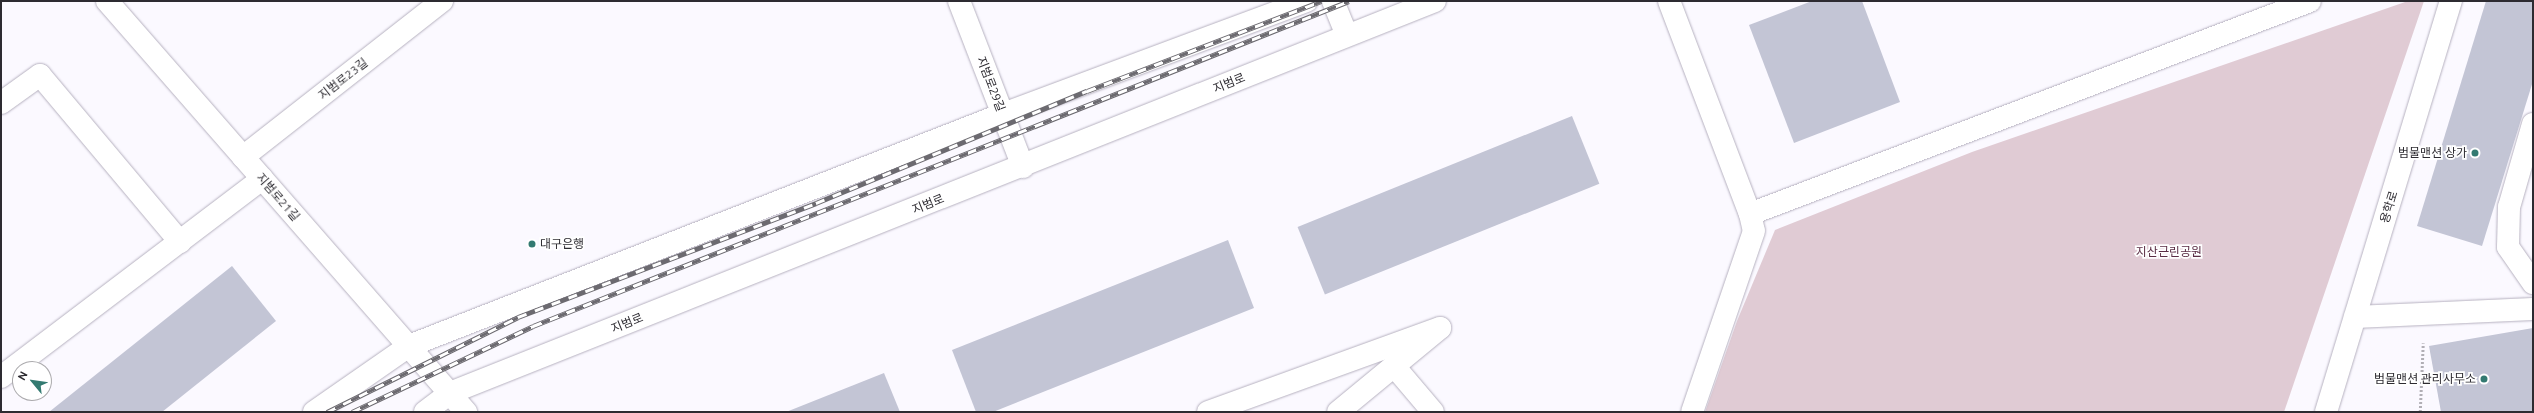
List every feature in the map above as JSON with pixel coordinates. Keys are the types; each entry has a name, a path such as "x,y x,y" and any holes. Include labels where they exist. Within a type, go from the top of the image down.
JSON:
{"street":[{"name":"지범로21길","path":"107,1 466,412"},
{"name":"지범로23길","path":"243,157 442,1"},
{"name":"지범로29길","path":"959,1 1023,167"},
{"path":"314,412 409,346 1003,114 1307,1"},
{"path":"1333,1 1346,34"},
{"name":"지범로","path":"425,412 450,393 1023,167 1346,34 1435,1"},
{"path":"1669,1 1750,214 1754,231 1692,412"},
{"path":"1750,214 2310,1"},
{"name":"용학로","path":"2326,412 2451,1"},
{"path":"1,104 40,75 180,242"},
{"path":"2533,124 2509,208 2508,247 2533,283"},
{"path":"1,377 262,179"},
{"path":"2355,317 2533,310"},
{"path":"1208,412 1440,328 1338,412"},
{"path":"1394,366 1433,412"}],"path":[{"path":"2420,412 2423,350"}],"green space":[{"name":"지산근린공원","path":"2408,1 2424,1 2284,412 1705,412 1737,321 1775,230 1972,152"}],"building":[{"path":"1812,1 1862,1 1900,102 1794,143 1749,25"},
{"name":"범물맨션 상가","path":"2486,1 2533,1 2533,81 2482,246 2417,226"},
{"path":"1572,116 1599,184 1325,295 1298,227"},
{"path":"1228,240 1254,308 993,412 976,412 952,350"},
{"path":"232,266 276,321 162,412 49,412"},
{"name":"범물맨션 관리사무소","path":"2533,328 2533,412 2441,412 2429,346"},
{"path":"884,373 900,412 786,412"}],"railway":[{"path":"327,412 518,317 816,203 1087,91 1321,1"},
{"path":"352,412 533,326 1349,1"}],"place":[{"name":"범물맨션 상가","path":"2475,153"},
{"name":"대구은행","path":"532,244"},
{"name":"범물맨션 관리사무소","path":"2484,379"}]}
